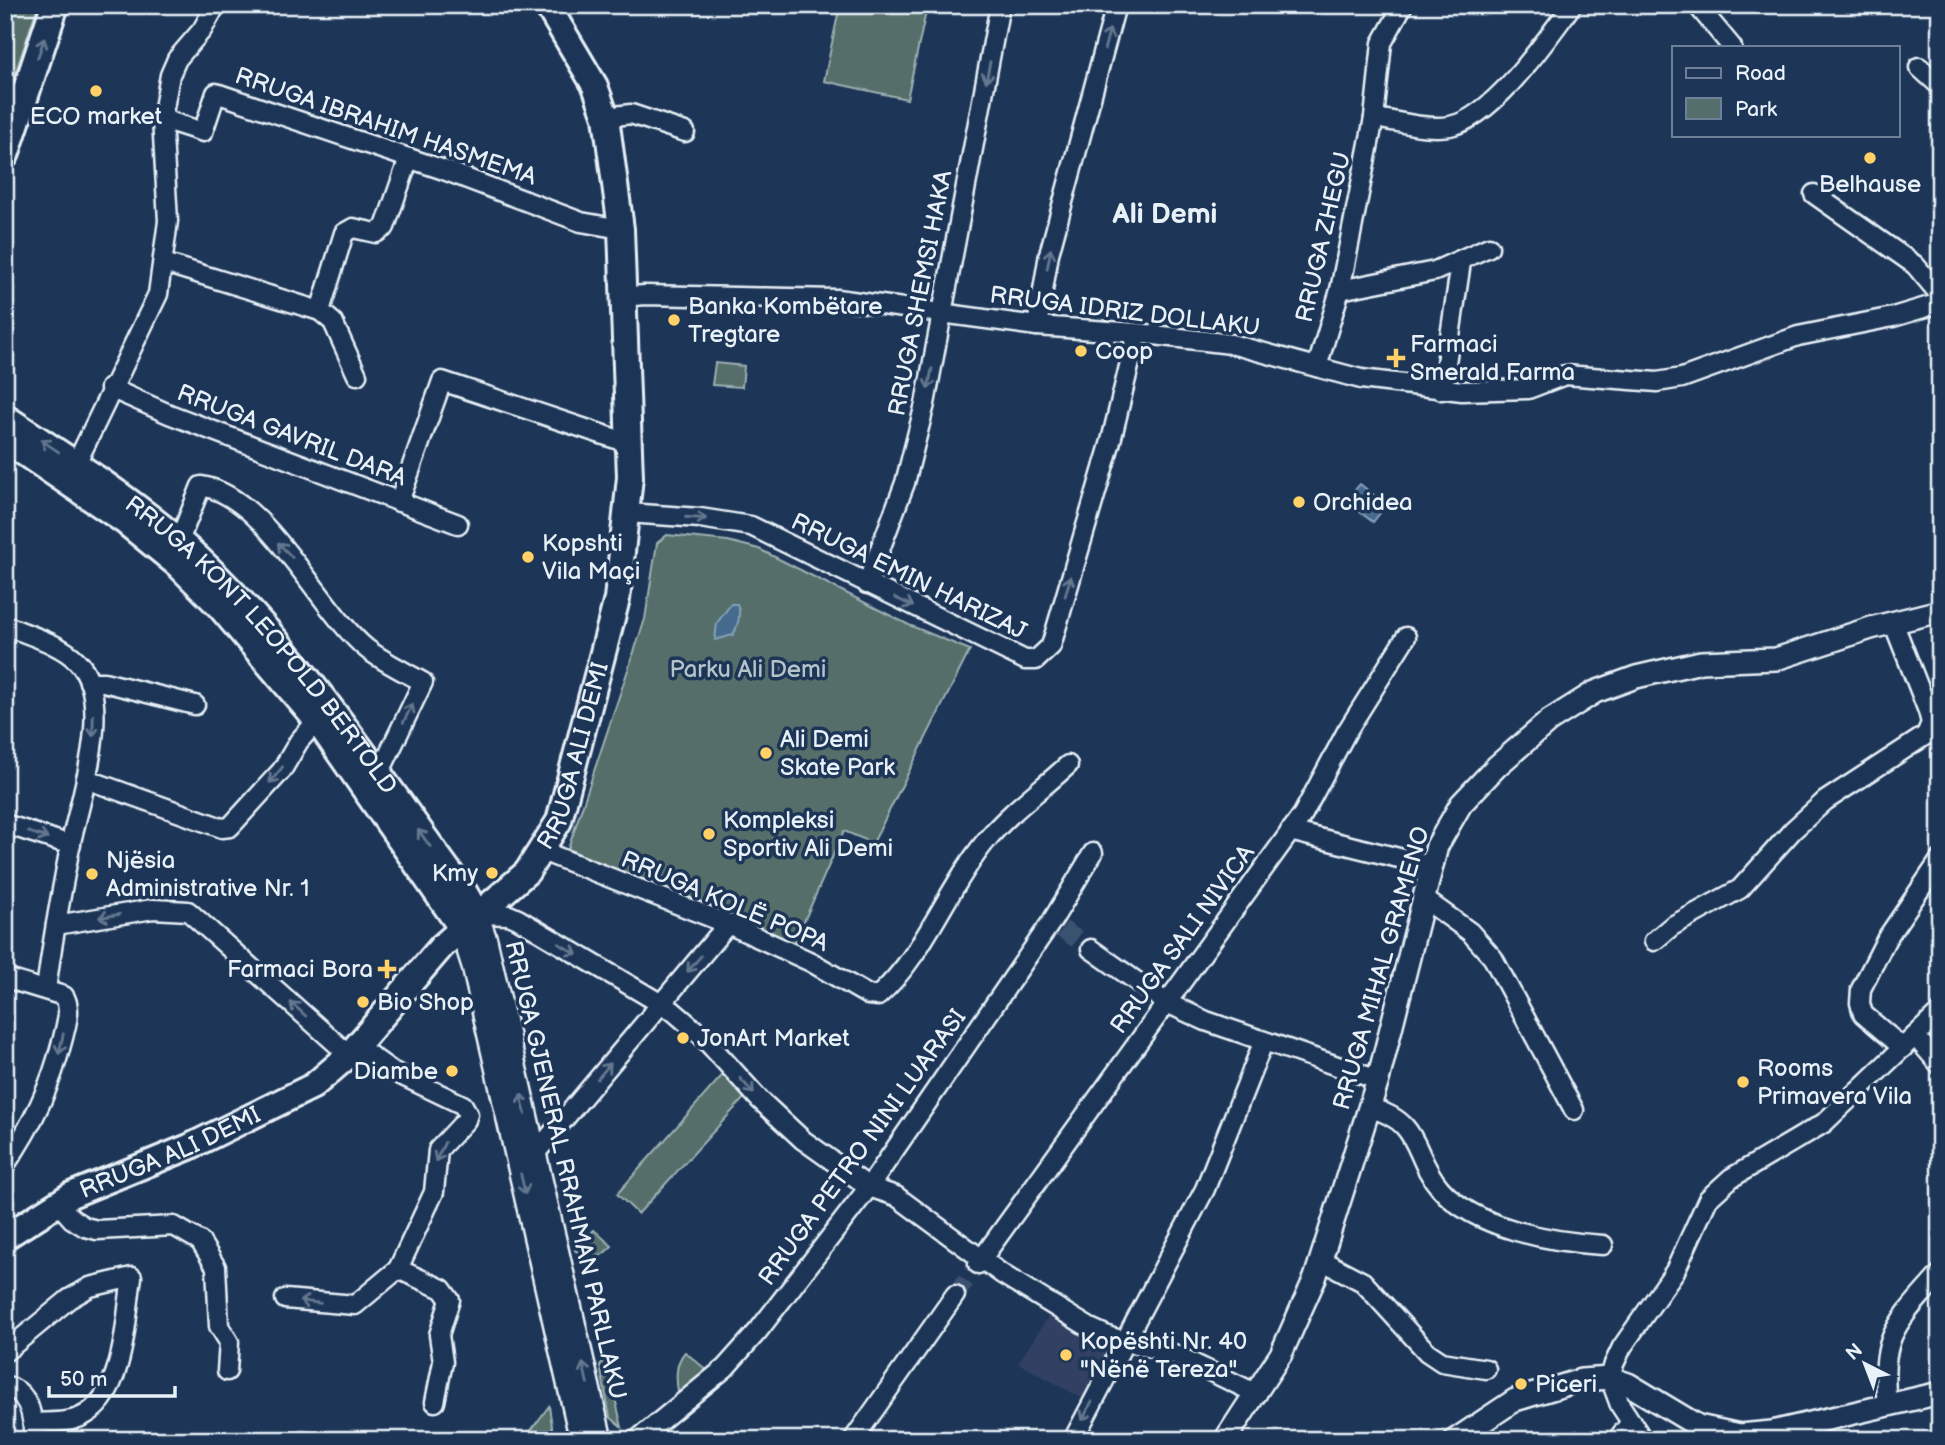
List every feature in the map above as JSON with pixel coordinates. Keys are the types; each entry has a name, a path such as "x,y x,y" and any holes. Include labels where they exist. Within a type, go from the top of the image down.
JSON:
{"main road":[{"path":"5,155 55,5"},
{"name":"RRUGA ALI DEMI","path":"5,1237 57,1202 243,1122 313,1086 353,1051 469,921 519,880 542,851 559,821 578,758 617,599 627,513 628,443 621,229 606,117 595,86 547,5"},
{"name":"RRUGA KONT LEOPOLD BERTOLD","path":"5,417 136,506 179,541 222,583 284,652 379,774 465,893 469,921"},
{"name":"RRUGA KONT LEOPOLD BERTOLD","path":"5,440 124,521 178,565 220,607 317,721 469,921"}],"street":[{"path":"76,464 110,388 158,294 168,221 162,119 177,59 202,30 216,5"},
{"name":"RRUGA SHEMSI HAKA","path":"867,584 905,483 925,404 1000,5"},
{"path":"1037,327 1049,254 1116,5"},
{"name":"RRUGA ZHEGU","path":"1317,367 1340,289 1374,118 1382,43 1403,5"},
{"path":"1374,118 1437,128 1453,126 1474,114 1517,76 1572,5"},
{"path":"1697,5 1731,46"},
{"path":"1919,67 1940,86"},
{"name":"RRUGA IBRAHIM HASMEMA","path":"162,119 204,132 216,93 409,158 581,222 621,229"},
{"path":"606,117 631,114 685,132"},
{"path":"320,311 344,233 352,228 376,233 385,227 409,158"},
{"path":"1814,194 1915,265 1940,295"},
{"path":"1340,289 1404,279 1461,262 1489,247"},
{"path":"1442,390 1461,262"},
{"path":"164,263 320,311 333,322 357,375"},
{"name":"RRUGA IDRIZ DOLLAKU","path":"622,297 645,295 818,298 943,312 1037,327 1137,333 1231,344 1362,379 1442,390 1528,389 1565,375 1657,382 1682,378 1798,336 1893,317 1940,303"},
{"name":"RRUGA EMIN HARIZAJ","path":"627,513 709,519 751,526 1025,660 1036,660 1046,654 1051,646 1107,454 1137,333"},
{"path":"399,502 442,381 628,443"},
{"name":"RRUGA GAVRIL DARA","path":"110,388 169,414 458,524"},
{"path":"179,541 201,486 228,496 294,559 367,649 423,682 379,774"},
{"name":"RRUGA MIHAL GRAMENO","path":"1226,1440 1257,1394 1296,1323 1321,1260 1378,1080 1431,866 1444,830 1472,791 1534,732 1595,692 1619,681 1700,662 1776,659 1893,622 1940,611"},
{"path":"1654,941 1672,926 1740,889 1793,830 1825,802 1935,730 1893,622"},
{"path":"5,625 77,661 89,682 93,700 93,742 71,845 46,990"},
{"name":"RRUGA SALI NIVICA","path":"980,1262 1315,795 1347,731 1406,637"},
{"path":"89,682 104,682 195,705"},
{"path":"86,779 222,828 230,827 282,770 299,740 317,721"},
{"name":"RRUGA KOLË POPA","path":"542,851 728,924 811,962 868,995 878,996 892,984 912,957 985,842 1068,765"},
{"path":"5,824 71,845"},
{"path":"1290,831 1431,866"},
{"name":"RRUGA PETRO NINI LUARASI","path":"637,1440 698,1391 746,1347 869,1187 1057,925 1093,853"},
{"path":"1940,860 1864,976 1860,1003 1863,1014 1940,1065"},
{"path":"1423,898 1470,932 1493,958 1574,1110"},
{"path":"56,925 153,909 188,911 353,1051 463,1105 468,1114 467,1120 438,1150 434,1192 398,1269 355,1305 285,1299"},
{"path":"469,921 509,915 661,1003 702,1035 791,1129 869,1187 896,1196 980,1262 1090,1328 1110,1337 1174,1354 1257,1394"},
{"name":"RRUGA GJENERAL RRAHMAN PARLLAKU","path":"469,921 486,940 601,1440"},
{"name":"RRUGA GJENERAL RRAHMAN PARLLAKU","path":"469,921 473,966 581,1440"},
{"path":"534,1154 728,924"},
{"path":"1091,949 1167,1003 1263,1043 1378,1080"},
{"path":"5,978 64,996 68,1001 66,1022 44,1101 5,1165"},
{"path":"1643,1440 1620,1405 1611,1378 1622,1347 1675,1270 1702,1209 1713,1193 1731,1178 1824,1123 1940,1012"},
{"path":"1073,1440 1205,1189 1263,1043"},
{"path":"1370,1108 1390,1113 1403,1124 1438,1185 1461,1205 1507,1228 1537,1237 1603,1245"},
{"path":"57,1202 72,1219 85,1227 97,1230 174,1226 200,1241 216,1267 219,1326 229,1342 227,1371"},
{"path":"1321,1260 1363,1282 1427,1352 1442,1362 1486,1369"},
{"path":"398,1269 442,1289 450,1300 439,1335 443,1362 435,1402"},
{"path":"1887,1405 1883,1368 1888,1343 1901,1321 1940,1274"},
{"path":"5,1352 69,1299 90,1287 132,1278 115,1377 96,1406 72,1420 33,1432 26,1400 19,1392 5,1385"},
{"path":"853,1440 955,1295"},
{"path":"1455,1440 1527,1395 1581,1380 1611,1378 1648,1395 1698,1426 1729,1434 1772,1432 1940,1393"},
{"path":"1617,1440 1631,1422"}],"shaded area":[{"path":"1360,484 1383,502 1384,508 1373,522 1348,503 1347,499"},
{"path":"731,604 737,604 739,612 735,631 733,635 715,640 717,623"},
{"name":"Kopështi Nr. 40 \"Nënë Tereza\"","path":"1049,1315 1115,1346 1087,1401 1018,1363"}],"green space":[{"path":"38,5 5,104 5,7"},
{"path":"840,5 927,7 907,99 824,81"},
{"path":"715,363 744,366 742,387 712,385"},
{"name":"Parku Ali Demi","path":"667,535 728,541 759,549 909,625 970,650 873,843 844,831 794,944 568,849 645,619 657,543"},
{"path":"726,1071 746,1096 638,1214 617,1194"},
{"path":"594,1230 612,1246 598,1257 589,1259 575,1250"},
{"path":"685,1352 709,1372 679,1397 677,1368"},
{"path":"605,1357 622,1427 610,1417 600,1366"},
{"path":"549,1406 554,1440 524,1440"}],"tunnel":[{"path":"1062,929 1091,949"},
{"path":"955,1295 978,1264"}],"place":[{"name":"ECO market","path":"96,91"},
{"name":"Belhause","path":"1870,158"},
{"name":"Banka Kombëtare Tregtare","path":"674,320"},
{"name":"Coop","path":"1081,351"},
{"name":"Farmaci Smerald Farma","path":"1396,358"},
{"name":"Orchidea","path":"1299,502"},
{"name":"Kopshti Vila Maçi","path":"528,557"},
{"name":"Ali Demi Skate Park","path":"766,753"},
{"name":"Kompleksi Sportiv Ali Demi","path":"709,834"},
{"name":"Kmy","path":"492,873"},
{"name":"Njësia Administrative Nr. 1","path":"92,874"},
{"name":"Farmaci Bora","path":"387,969"},
{"name":"Bio Shop","path":"363,1002"},
{"name":"JonArt Market","path":"683,1038"},
{"name":"Diambe","path":"452,1071"},
{"name":"Rooms Primavera Vila","path":"1743,1082"},
{"name":"Kopështi Nr. 40 \"Nënë Tereza\"","path":"1066,1355"},
{"name":"Piceri","path":"1521,1384"}],"district":[{"name":"Ali Demi","path":"1165,213"}]}
